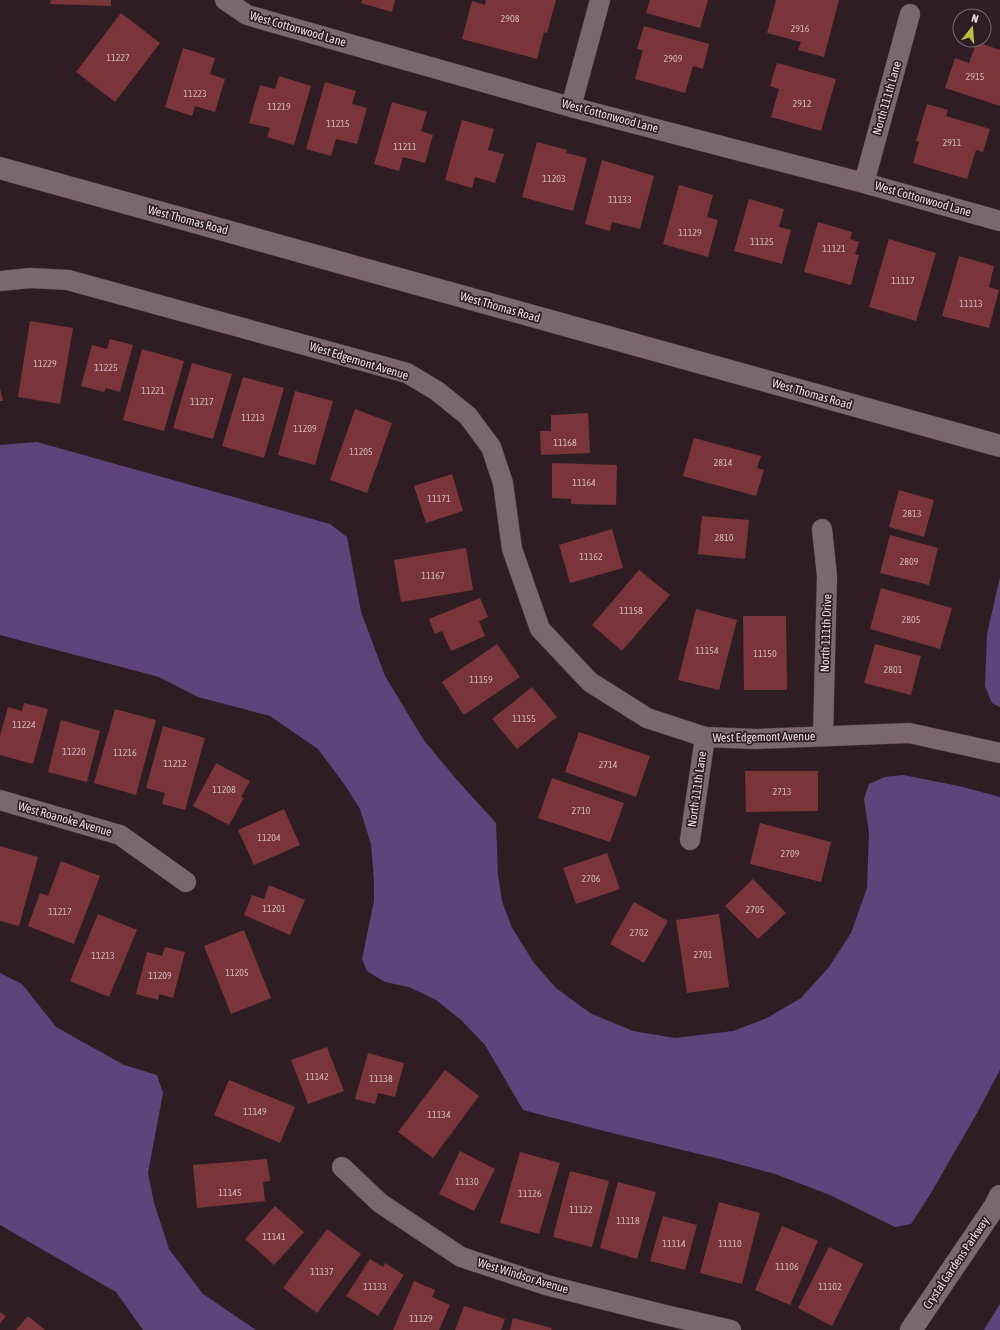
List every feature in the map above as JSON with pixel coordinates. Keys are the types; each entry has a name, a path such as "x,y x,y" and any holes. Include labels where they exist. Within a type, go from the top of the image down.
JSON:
{"main road":[{"name":"West Thomas Road","path":"0,168 1000,446"},
{"name":"Crystal Gardens Parkway","path":"911,1330 995,1206 1000,1196"}],"street":[{"name":"West Cottonwood Lane","path":"225,0 247,15 571,106 864,182 1000,221"},
{"path":"571,106 600,0"},
{"name":"North 111th Lane","path":"864,182 910,14"},
{"name":"West Edgemont Avenue","path":"0,281 30,278 68,280 407,373 437,391 468,416 490,447 503,483 512,549 540,629 590,682 647,718 705,737 756,739 909,732 1000,753"},
{"name":"North 111th Drive","path":"822,529 827,576 823,736"},
{"name":"North 111th Lane","path":"690,840 705,737"},
{"name":"West Roanoke Avenue","path":"0,800 120,835 186,882"},
{"name":"West Windsor Avenue","path":"342,1167 380,1203 461,1257 546,1285 731,1330"}],"shaded area":[{"path":"37,442 330,524 347,537 361,612 385,676 423,739 456,779 496,823 498,875 502,901 512,928 534,963 556,988 590,1013 633,1031 675,1038 733,1031 767,1018 801,998 829,967 851,933 867,888 869,833 864,799 869,784 885,777 903,775 959,786 1000,797 1000,1070 931,1193 911,1224 895,1227 830,1195 775,1174 523,1110 485,1045 461,1020 436,1000 409,987 385,982 367,971 362,959 374,901 371,844 360,809 344,784 318,749 270,716 198,697 159,677 0,635 0,445"},
{"path":"1000,577 1000,707 992,703 985,686 987,634"},
{"path":"0,973 22,984 56,1027 124,1065 157,1075 163,1093 148,1173 154,1203 169,1249 203,1294 256,1330 143,1330 116,1292 0,1225"},
{"path":"1000,1304 1000,1330 984,1330"}],"building":[{"path":"51,0 111,0 111,6 50,4"},
{"path":"362,0 395,0 392,12 361,3"},
{"path":"486,0 556,0 547,33 544,32 537,59 462,39 472,1 485,5"},
{"path":"650,0 708,0 700,28 646,13"},
{"path":"776,0 839,0 824,57 798,50 801,42 767,33"},
{"path":"121,13 160,43 115,102 76,72"},
{"path":"644,26 709,44 703,69 693,66 685,93 635,79 643,50 637,49"},
{"path":"992,47 1000,50 1000,106 945,88 955,58 969,63 975,48"},
{"path":"183,48 215,58 210,74 225,79 215,112 195,106 192,116 165,107"},
{"path":"777,63 836,79 821,131 771,117 779,89 770,86"},
{"path":"279,76 311,86 294,145 267,137 270,128 249,123 260,85 275,89"},
{"path":"325,82 356,91 352,104 367,108 357,144 336,139 331,156 306,149"},
{"path":"392,102 427,112 421,131 433,135 425,163 403,157 399,171 374,164"},
{"path":"927,104 948,110 946,116 990,129 983,152 976,150 967,179 913,163 919,142 916,141"},
{"path":"462,120 494,129 488,150 504,154 495,183 475,177 472,188 445,180"},
{"path":"537,142 567,150 566,153 587,158 573,211 522,197"},
{"path":"602,160 654,176 640,229 612,222 610,231 585,224"},
{"path":"679,185 713,195 707,217 718,220 708,257 663,244"},
{"path":"749,199 784,209 779,227 791,230 782,264 734,251"},
{"path":"818,222 852,232 850,239 859,242 855,254 859,255 851,285 804,272"},
{"path":"889,239 936,253 916,321 869,307"},
{"path":"959,256 994,266 989,287 999,290 989,328 942,316"},
{"path":"30,321 73,328 60,404 18,397"},
{"path":"110,339 133,345 120,392 106,388 104,392 81,386 92,345 107,349"},
{"path":"142,349 184,361 164,431 123,420"},
{"path":"192,363 232,374 213,439 173,428"},
{"path":"243,377 284,388 264,458 222,446"},
{"path":"0,388 3,401 0,401"},
{"path":"295,391 333,401 315,465 278,455"},
{"path":"355,409 392,423 367,493 330,480"},
{"path":"588,413 590,453 541,455 540,431 551,431 551,415"},
{"path":"694,438 761,456 757,468 764,470 756,496 683,476"},
{"path":"552,463 617,465 616,505 571,504 571,499 552,498"},
{"path":"452,474 463,511 426,523 414,486"},
{"path":"899,490 934,500 924,537 889,527"},
{"path":"702,516 749,520 745,559 698,554"},
{"path":"612,529 623,568 570,583 559,545"},
{"path":"890,535 938,548 929,585 880,573"},
{"path":"466,548 473,590 401,602 394,560"},
{"path":"639,570 670,595 622,651 592,625"},
{"path":"881,588 952,608 940,649 870,629"},
{"path":"480,598 488,617 479,621 485,636 451,651 442,631 435,634 429,619"},
{"path":"696,609 737,620 719,690 678,680"},
{"path":"743,616 786,616 787,690 744,690"},
{"path":"497,644 520,677 464,715 442,682"},
{"path":"875,644 921,656 911,695 864,683"},
{"path":"532,687 557,717 517,749 492,719"},
{"path":"24,703 48,709 33,764 0,755 0,736 8,707 22,711"},
{"path":"115,709 156,720 136,795 94,783"},
{"path":"61,720 100,731 87,782 48,772"},
{"path":"163,726 205,738 185,810 162,804 165,793 146,788"},
{"path":"579,732 650,756 636,797 565,772"},
{"path":"216,763 250,781 241,797 244,798 229,825 193,806"},
{"path":"745,771 818,771 818,811 746,812"},
{"path":"552,778 624,803 610,842 538,818"},
{"path":"284,809 300,845 254,865 238,830"},
{"path":"760,823 831,842 821,882 750,864"},
{"path":"0,846 38,857 19,926 0,921"},
{"path":"607,853 620,889 576,904 563,868"},
{"path":"61,861 100,876 74,944 28,926 40,893 48,896"},
{"path":"753,879 786,913 758,939 725,906"},
{"path":"269,885 305,900 290,935 244,915 252,895 264,899"},
{"path":"634,902 668,921 644,963 610,944"},
{"path":"98,914 137,930 109,997 70,981"},
{"path":"719,914 729,987 687,993 676,920"},
{"path":"244,930 271,998 231,1014 204,946"},
{"path":"165,947 185,952 173,998 159,994 158,1000 136,994 147,952 162,956"},
{"path":"327,1047 344,1091 308,1104 291,1060"},
{"path":"368,1053 404,1063 395,1097 378,1093 375,1104 355,1099"},
{"path":"445,1070 479,1096 433,1158 398,1132"},
{"path":"229,1080 295,1107 280,1143 214,1115"},
{"path":"460,1151 495,1169 474,1211 439,1194"},
{"path":"520,1152 560,1163 539,1234 500,1223"},
{"path":"267,1159 270,1181 263,1182 265,1201 197,1208 193,1165"},
{"path":"570,1171 609,1181 592,1247 553,1237"},
{"path":"618,1182 656,1192 637,1259 600,1248"},
{"path":"719,1202 760,1213 742,1284 700,1273"},
{"path":"275,1206 304,1232 274,1265 245,1239"},
{"path":"663,1216 697,1225 685,1270 650,1261"},
{"path":"782,1226 818,1241 790,1305 755,1290"},
{"path":"327,1229 361,1254 317,1313 283,1288"},
{"path":"829,1247 863,1264 832,1326 798,1308"},
{"path":"370,1259 383,1267 385,1263 404,1275 378,1316 346,1296"},
{"path":"414,1281 435,1290 432,1297 450,1305 439,1330 393,1330"},
{"path":"464,1306 505,1319 501,1330 455,1330"},
{"path":"0,1312 6,1316 0,1324"},
{"path":"28,1316 45,1330 16,1330"},
{"path":"513,1318 552,1328 551,1330 510,1330"}]}
